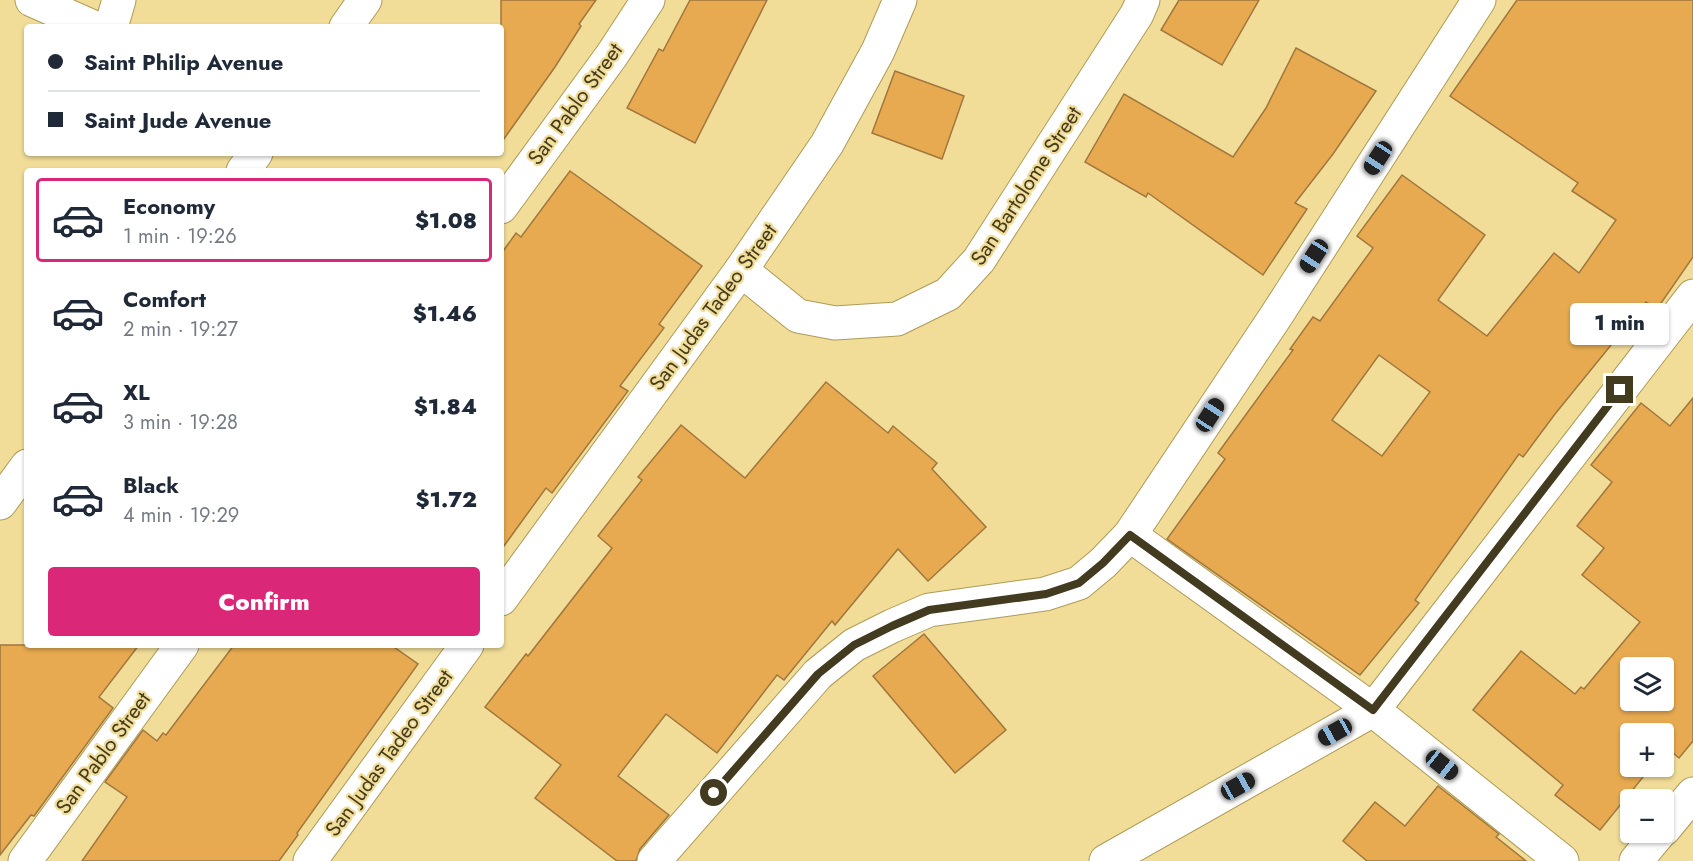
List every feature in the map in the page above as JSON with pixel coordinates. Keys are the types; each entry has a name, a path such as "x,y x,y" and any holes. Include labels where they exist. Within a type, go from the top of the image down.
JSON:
{"street":[{"path":"32,0 86,24"},
{"path":"112,24 119,0"},
{"path":"348,24 365,0"},
{"name":"San Pablo Street","path":"504,203 612,55 648,0"},
{"name":"San Judas Tadeo Street","path":"504,595 741,270 827,144 878,51 900,0"},
{"name":"San Bartolome Street","path":"741,270 798,316 835,323 897,319 948,294 979,260 1137,14 1143,0"},
{"path":"654,861 818,674 854,645 929,610 1046,594 1079,583 1103,563 1130,535 1276,316 1479,0"},
{"path":"1106,861 1373,710 1693,296"},
{"path":"0,503 24,470"},
{"path":"1130,535 1373,710 1562,861"},
{"name":"San Pablo Street","path":"25,861 180,648"},
{"name":"San Judas Tadeo Street","path":"310,861 465,648"},
{"path":"1674,817 1693,794"},
{"path":"1636,861 1651,843"}],"building":[{"path":"501,0 596,0 579,24 581,26 555,67 504,139 504,24 501,24"},
{"path":"690,0 767,0 695,143 627,108 659,49 663,51"},
{"path":"1179,0 1259,0 1222,65 1161,30"},
{"path":"1517,0 1693,0 1693,257 1657,309 1646,302 1523,457 1519,454 1415,600 1419,603 1360,675 1167,539 1225,459 1218,453 1293,350 1290,349 1313,317 1320,321 1373,248 1357,236 1402,175 1485,235 1438,300 1487,336 1554,253 1579,273 1616,220 1572,191 1578,183 1450,96","holes":["1379,355 1430,392 1382,456 1332,420"]},
{"path":"1296,48 1376,91 1333,154 1295,203 1307,209 1263,275 1148,193 1146,197 1085,162 1124,94 1233,157 1266,108"},
{"path":"895,71 964,96 942,159 872,133"},
{"path":"570,171 702,266 659,324 664,328 620,386 628,391 552,493 546,488 504,546 504,250 516,233 521,237"},
{"path":"826,382 888,433 893,426 937,463 932,469 986,527 928,581 898,549 835,625 832,621 784,680 777,675 717,753 666,714 618,776 669,815 640,849 636,861 617,861 535,798 561,765 485,707 612,548 598,536 642,480 638,477 681,425 745,478"},
{"path":"1693,398 1693,741 1679,758 1674,754 1674,723 1620,723 1620,777 1643,777 1633,789 1620,789 1620,805 1600,830 1555,795 1563,785 1473,710 1521,651 1575,694 1581,687 1584,689 1640,622 1582,575 1604,548 1577,526 1612,482 1591,465 1641,403 1670,426"},
{"path":"924,634 1006,730 955,773 873,676"},
{"path":"0,645 24,645 24,648 137,648 99,697 113,708 34,816 31,815 0,855"},
{"path":"232,648 395,648 418,664 279,861 82,861 127,797 105,782 143,730 157,741 163,733 166,735"},
{"path":"1438,786 1499,834 1496,837 1526,861 1367,861 1343,841 1375,802 1405,826"}],"route":[{"path":"714,793 818,674 854,645 929,610 1046,594 1079,583 1103,563 1130,535 1373,710 1620,390"}]}
